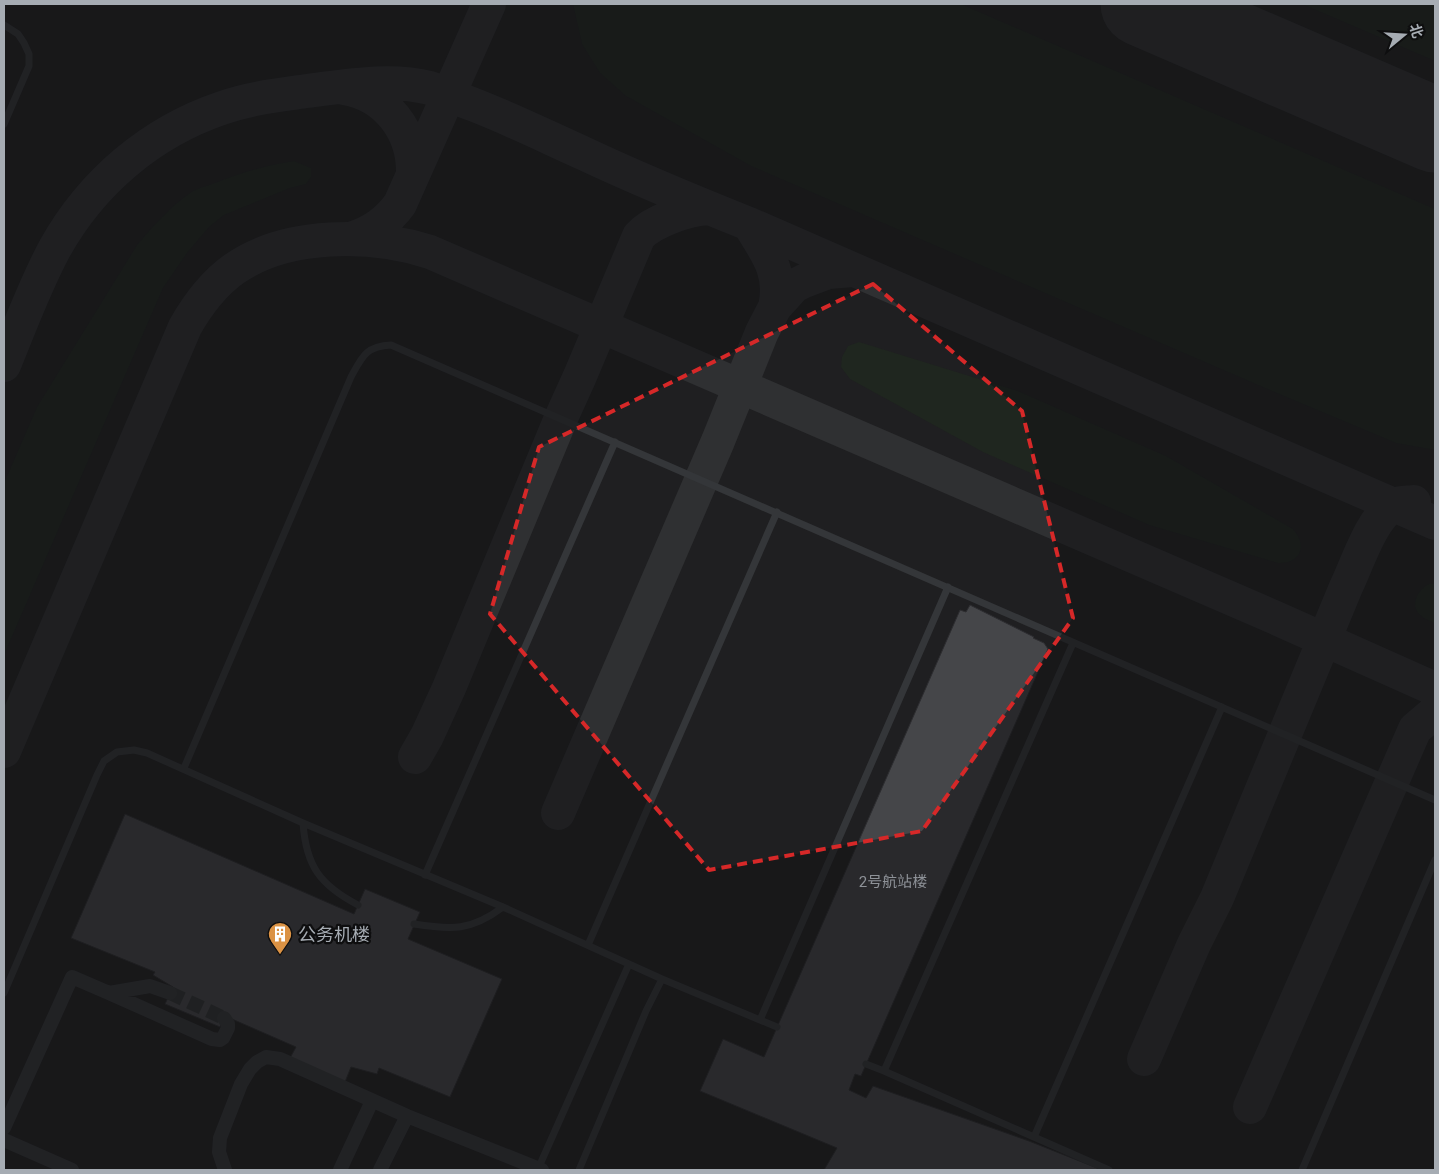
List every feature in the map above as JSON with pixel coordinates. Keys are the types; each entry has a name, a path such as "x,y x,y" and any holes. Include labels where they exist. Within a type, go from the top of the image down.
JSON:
{"street":[{"path":"4,1128 72,978 212,1040 223,1038 228,1028 224,1018"},
{"path":"109,994 150,986 170,993"},
{"path":"225,1170 219,1152 220,1138 241,1084 250,1068 266,1057 280,1059 406,1116 540,1170"},
{"path":"340,1170 372,1101"},
{"path":"380,1170 406,1116"},
{"path":"4,1140 43,1165 72,1170"}],"lane":[{"path":"4,25 18,34 29,54 29,66 4,124"},
{"path":"184,768 351,377 360,359 367,352 382,346 391,346 401,348 1435,800"},
{"path":"425,875 615,442"},
{"path":"588,946 777,512"},
{"path":"760,1020 948,587"},
{"path":"884,1072 1073,643"},
{"path":"1034,1138 1222,707"},
{"path":"4,993 104,761 117,752 134,750 147,753 184,768 302,824 503,908 662,979 777,1027"},
{"path":"302,824 304,842 309,859 318,875 332,889 358,905"},
{"path":"1302,1170 1435,860"},
{"path":"414,924 456,929 473,925 503,908"},
{"path":"540,1170 630,964"},
{"path":"579,1170 646,1011 662,979"},
{"path":"866,1064 1109,1170"}],"highlighted area":[{"path":"873,284 1022,411 1073,618 922,831 709,870 490,614 539,447"}],"shaded area":[{"path":"4,4 1435,4 1435,1170 4,1170"},
{"path":"573,4 961,4 1435,209 1435,450 1396,443 751,166 626,96 600,73 582,44"},
{"path":"1302,4 1435,4 1435,61"},
{"path":"294,161 311,168 311,177 306,184 290,188 224,215 209,227 187,253 163,288 4,655 4,483 37,407 137,245 169,211 183,198 199,188 254,170"},
{"path":"859,342 1018,391 1166,456 1293,529 1298,535 1301,547 1300,553 1297,557 1286,563 1278,563 1149,525 983,452 850,379 841,367 842,357 848,346"},
{"path":"1429,584 1435,584 1435,623 1422,616 1415,607 1418,593"}],"building":[{"path":"970,605 1034,637 1044,643 1048,649 861,1076 855,1074 849,1090 866,1098 873,1086 1029,1141 1102,1170 824,1170 837,1148 700,1091 723,1039 764,1057 960,610 966,612"},
{"name":"公务机楼","path":"125,814 354,914 365,889 420,912 408,939 502,979 450,1097 379,1068 377,1074 351,1067 345,1082 290,1058 296,1047 225,1016 220,1027 165,1004 173,987 153,975 155,972 71,938"}],"taxiway":[{"path":"351,239 378,226 400,204 489,4"},
{"path":"4,365 41,276 70,224 105,181 148,145 196,118 243,102 353,85 384,83 415,85 440,91 501,116 687,199 749,224 1435,523"},
{"path":"344,88 373,98 395,118 409,144 413,174"},
{"path":"415,757 449,688 639,236 653,225 671,217 709,208"},
{"path":"749,224 767,253 775,273 777,283 775,307"},
{"path":"4,751 190,319 201,302 219,281 234,269 255,257 279,248 304,242 330,240 382,241 430,252 1276,618 1435,689"},
{"path":"558,813 718,441 762,332 775,307 794,286 804,281 828,272 853,270"},
{"path":"1144,1059 1194,944 1217,898 1366,542 1379,519 1387,510 1397,504 1414,502"},
{"path":"1250,1107 1415,729 1435,712"}],"runway":[{"path":"1143,4 1435,130"}],"tunnel":[{"path":"170,993 224,1018"}],"place":[{"name":"公务机楼","path":"280,955"}]}
